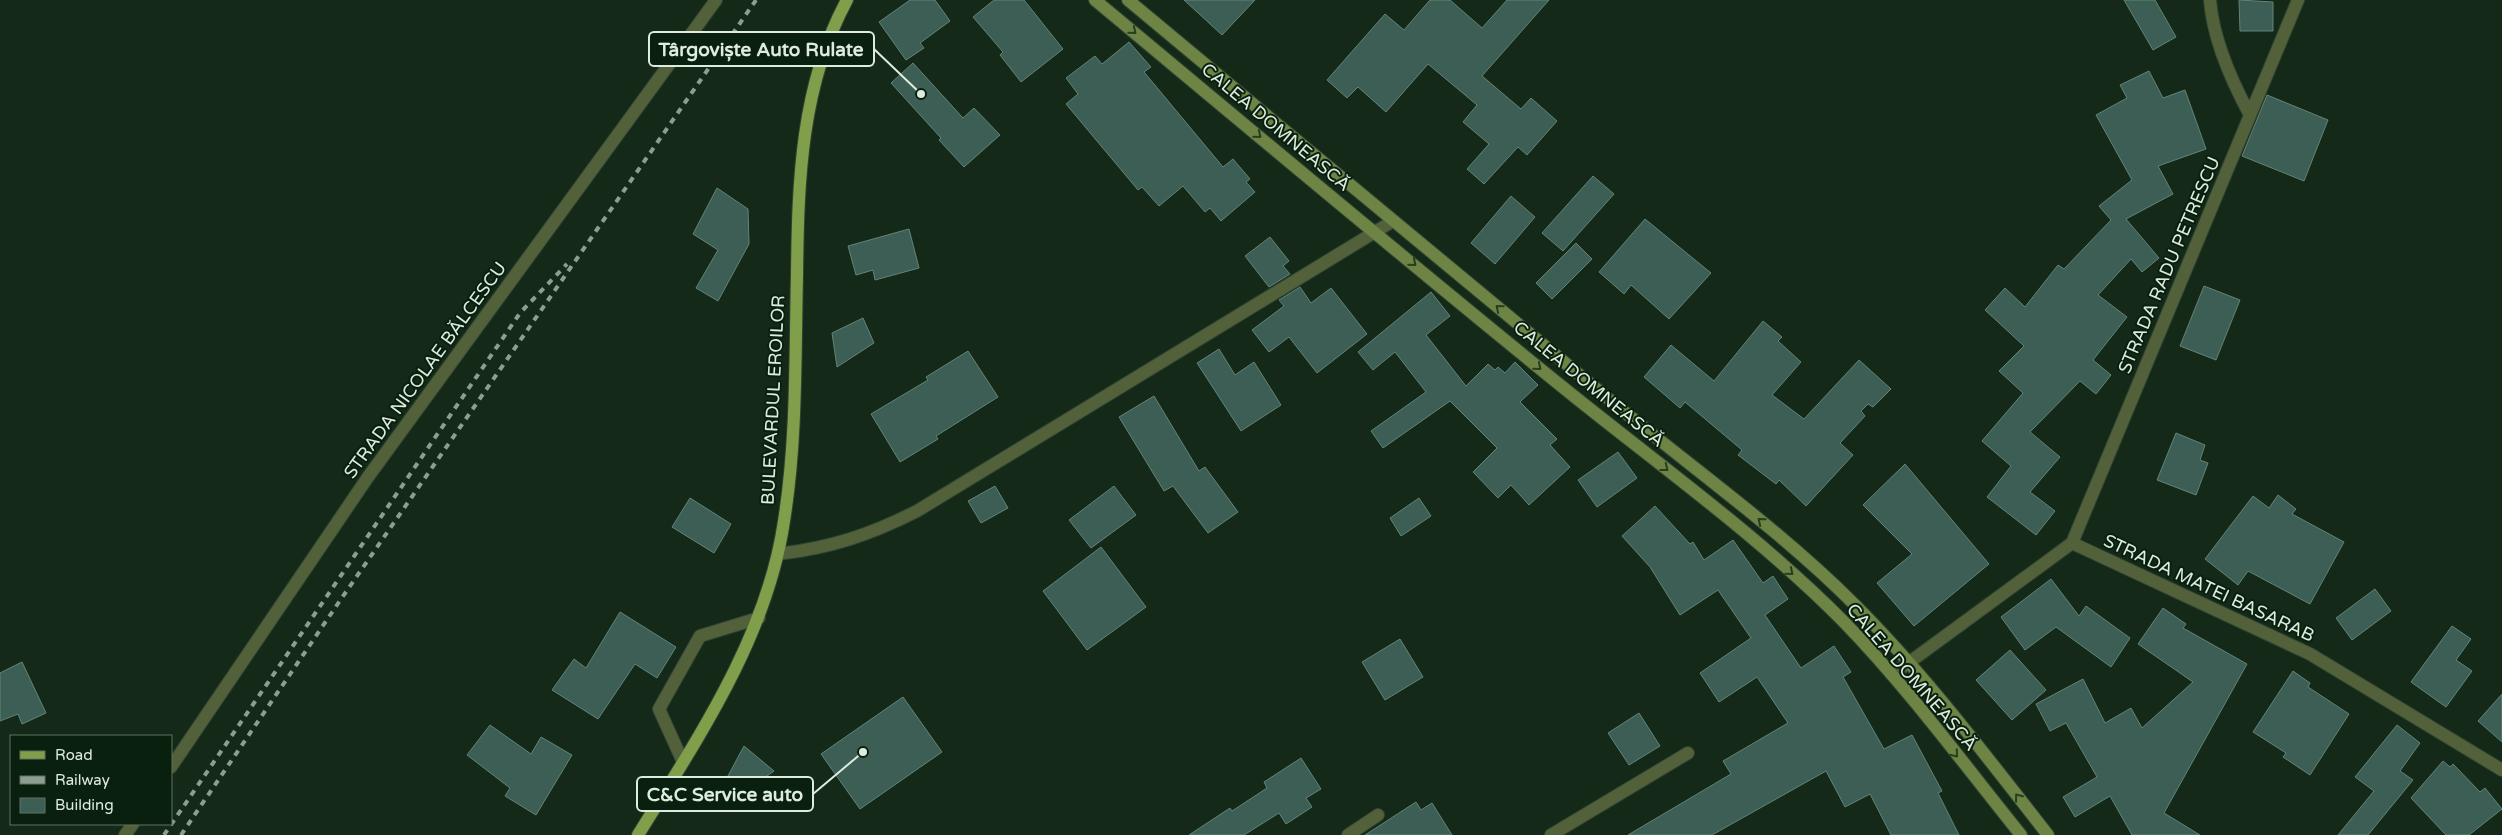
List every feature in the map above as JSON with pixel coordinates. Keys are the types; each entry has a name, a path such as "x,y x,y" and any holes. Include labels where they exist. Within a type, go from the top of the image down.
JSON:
{"main road":[{"name":"BULEVARDUL EROILOR","path":"638,835 683,762 729,681 758,618 778,554 790,480 795,398 800,169 816,76 836,21 847,0"},
{"name":"CALEA DOMNEASCĂ","path":"1095,0 1798,578 1845,623 1892,675 2021,835"},
{"name":"CALEA DOMNEASCĂ","path":"1128,0 1608,399 1764,523 1853,603 1910,662 2048,835"}],"street":[{"name":"STRADA NICOLAE BĂLCESCU","path":"172,766 368,477 716,0"},
{"path":"2210,0 2215,35 2237,92 2250,115"},
{"name":"STRADA RADU PETRESCU","path":"2072,543 2298,0"},
{"path":"778,554 846,542 880,530 917,511 1393,221"},
{"path":"1892,675 2072,543"},
{"name":"STRADA MATEI BASARAB","path":"2072,543 2310,654 2502,770"},
{"path":"683,762 659,709 700,636 758,618"},
{"path":"1551,835 1688,753"},
{"path":"1348,835 1378,816"}],"building":[{"path":"910,0 935,0 950,21 920,43 924,48 906,60 879,22"},
{"path":"994,0 1024,0 1063,49 1021,82 1000,55 1003,52 973,17"},
{"path":"1184,0 1255,0 1222,35"},
{"path":"1430,0 1450,0 1482,28 1507,0 1549,0 1482,76 1521,109 1531,98 1557,121 1527,155 1518,147 1484,184 1467,169 1489,144 1463,122 1477,105 1428,64 1386,112 1358,87 1347,98 1327,80 1385,14 1404,30"},
{"path":"2124,0 2155,0 2176,37 2153,50"},
{"path":"2239,0 2273,2 2273,31 2240,31"},
{"path":"1129,42 1151,67 1144,72 1223,167 1233,159 1250,179 1246,182 1255,192 1221,221 1210,208 1205,212 1183,186 1159,206 1142,187 1138,190 1066,104 1078,94 1066,78 1095,56 1102,64"},
{"path":"913,63 963,118 974,108 1000,135 964,167 939,140 941,138 891,83"},
{"path":"2149,71 2163,98 2185,90 2206,149 2158,166 2173,194 2126,219 2159,258 2142,272 2131,259 2098,295 2127,317 2093,360 2111,375 2096,394 2080,381 2030,432 2060,457 2030,492 2055,511 2036,535 1987,497 2011,466 1982,441 2023,393 1999,371 2024,346 1985,310 2005,288 2025,307 2058,265 2064,269 2111,220 2099,206 2132,180 2096,115 2127,98 2120,85"},
{"path":"2267,95 2328,120 2304,181 2242,156"},
{"path":"1593,176 1614,194 1563,251 1542,233"},
{"path":"717,188 748,209 749,244 718,301 696,288 718,250 693,234"},
{"path":"1511,196 1535,217 1495,264 1471,243"},
{"path":"1645,219 1711,273 1669,319 1631,285 1624,294 1599,272"},
{"path":"909,229 919,268 875,280 873,270 856,275 848,246"},
{"path":"1270,237 1289,261 1283,266 1290,274 1269,287 1245,256"},
{"path":"1576,243 1592,259 1552,299 1536,283"},
{"path":"2204,286 2240,300 2216,360 2180,346"},
{"path":"1300,287 1311,303 1331,288 1367,334 1317,373 1289,337 1269,352 1252,330 1284,306 1279,300"},
{"path":"1431,292 1450,316 1426,335 1466,386 1488,364 1495,370 1498,367 1505,373 1515,362 1538,385 1520,402 1557,439 1550,445 1570,467 1529,505 1511,485 1498,498 1473,472 1497,448 1450,401 1383,448 1371,431 1426,392 1395,352 1373,370 1358,352"},
{"path":"863,318 874,343 837,367 832,333"},
{"path":"1763,321 1782,337 1778,341 1801,362 1772,395 1804,419 1859,360 1891,389 1873,407 1868,404 1861,411 1865,416 1840,443 1853,455 1806,506 1779,480 1776,484 1738,455 1742,450 1685,402 1680,408 1644,377 1671,345 1714,381"},
{"path":"1219,349 1235,375 1254,362 1281,405 1241,431 1197,363"},
{"path":"968,351 998,397 936,436 938,439 900,462 871,414 928,380 926,377"},
{"path":"1154,396 1199,471 1205,467 1238,512 1208,533 1173,486 1164,491 1119,417"},
{"path":"2176,433 2205,445 2200,460 2208,463 2196,495 2157,480"},
{"path":"1618,452 1637,478 1597,507 1578,480"},
{"path":"1905,464 1989,564 1914,626 1877,583 1912,554 1863,505"},
{"path":"995,486 1008,508 981,523 968,501"},
{"path":"1114,486 1136,515 1091,548 1069,520"},
{"path":"2278,495 2296,509 2292,514 2344,542 2310,604 2248,571 2238,585 2205,559 2253,496 2269,508"},
{"path":"690,498 731,524 714,553 672,527"},
{"path":"1419,498 1431,516 1401,536 1390,518"},
{"path":"1655,506 1690,544 1693,542 1704,560 1733,540 1763,583 1773,576 1788,599 1765,615 1801,668 1834,646 1851,672 1843,677 1884,749 1912,735 1942,791 1938,793 1959,835 1891,835 1870,794 1845,807 1826,771 1712,835 1628,835 1731,774 1723,761 1788,723 1757,677 1719,702 1700,673 1751,638 1718,590 1680,615 1650,567 1622,536"},
{"path":"1101,547 1146,607 1087,650 1043,591"},
{"path":"2051,579 2079,616 2086,606 2130,638 2111,667 2056,627 2025,650 2001,617"},
{"path":"2375,589 2391,611 2352,640 2336,618"},
{"path":"2163,608 2186,624 2183,628 2247,664 2164,813 2200,835 2132,835 2110,796 2075,817 2063,797 2097,777 2066,723 2050,731 2036,704 2083,679 2105,723 2131,708 2142,728 2193,682 2138,644"},
{"path":"620,612 676,647 657,678 635,664 598,719 552,690 574,659 586,668"},
{"path":"2452,626 2471,639 2456,660 2472,671 2446,707 2411,682"},
{"path":"1400,639 1423,677 1385,700 1362,662"},
{"path":"2010,650 2046,690 2012,720 1976,680"},
{"path":"22,662 46,713 22,724 18,714 0,721 0,673"},
{"path":"2293,671 2310,683 2308,687 2349,714 2310,775 2283,757 2286,753 2253,732"},
{"path":"2502,694 2502,742 2478,721"},
{"path":"903,697 942,752 860,809 821,754"},
{"path":"1639,713 1660,746 1629,765 1608,733"},
{"path":"490,725 531,754 541,737 572,755 536,815 505,796 510,788 467,755"},
{"path":"2397,725 2420,743 2400,771 2413,780 2368,835 2338,835 2374,791 2355,777"},
{"path":"744,746 774,771 732,801 721,789"},
{"path":"1301,758 1321,789 1306,798 1312,807 1286,824 1279,813 1244,835 1189,835 1230,808 1232,811 1267,788 1264,782"},
{"path":"2443,761 2450,767 2453,764 2480,792 2485,788 2502,809 2469,835 2446,835 2411,798"},
{"path":"1416,802 1421,810 1432,803 1452,835 1365,835"}],"railway":[{"path":"181,835 339,602 756,0"},
{"path":"172,823 520,313 567,264"},
{"path":"164,835 171,825"}],"place":[{"name":"Târgoviște Auto Rulate","path":"921,94"},
{"name":"C&C Service auto","path":"863,752"}]}
